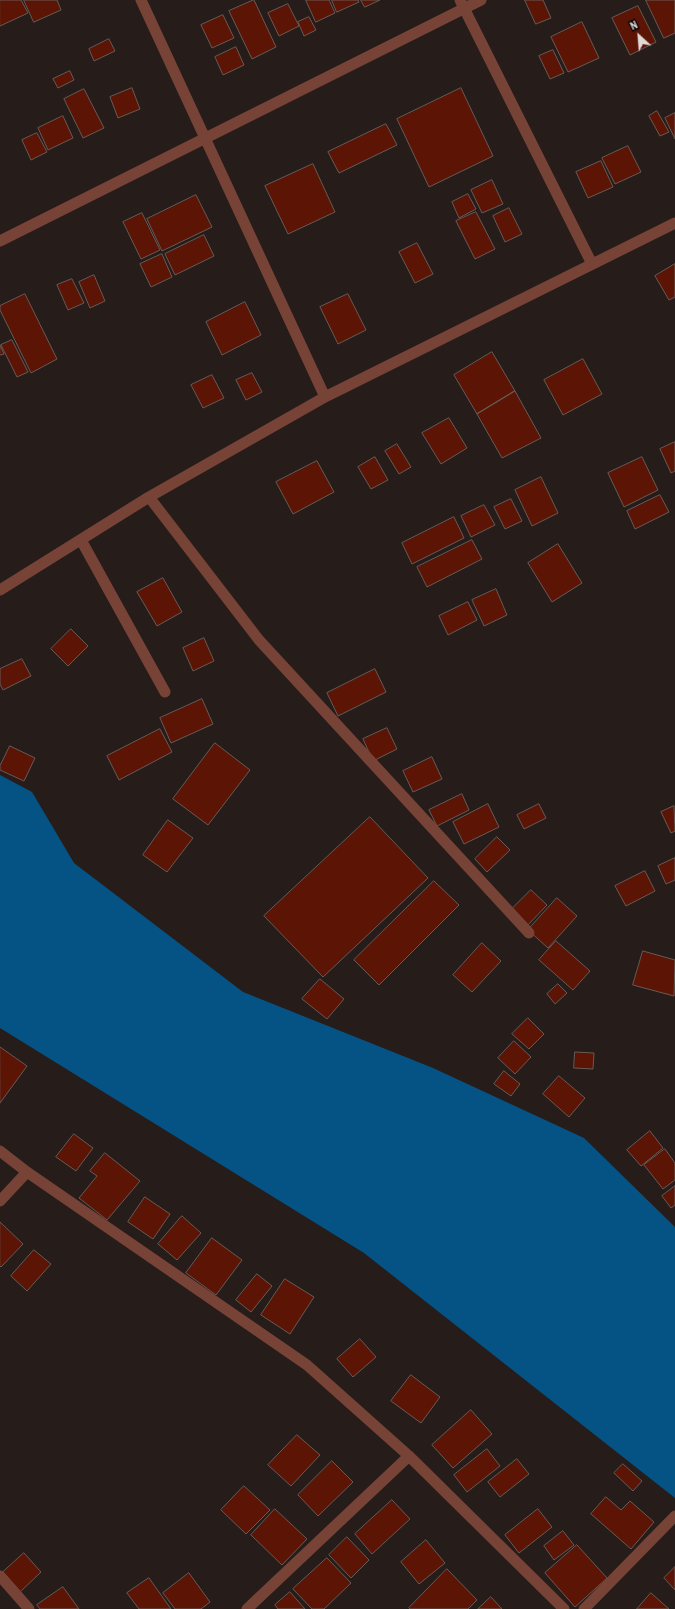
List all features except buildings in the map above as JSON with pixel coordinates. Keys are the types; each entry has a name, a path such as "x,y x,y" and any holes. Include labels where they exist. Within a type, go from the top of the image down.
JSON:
{"street":[{"path":"141,0 324,397"},
{"path":"0,241 205,138 462,4 481,0"},
{"path":"462,4 592,264"},
{"path":"0,590 150,497 324,397 675,223"},
{"path":"150,497 258,640 529,934"},
{"path":"81,540 165,692"},
{"path":"0,1151 28,1172 307,1365 408,1456 564,1609"},
{"path":"0,1201 28,1172"},
{"path":"247,1609 408,1456"},
{"path":"584,1609 675,1516"},
{"path":"0,1576 29,1609"}],"water":[{"path":"0,775 32,792 74,863 243,992 433,1068 584,1138 675,1227 675,1498 364,1253 0,1028"}]}
